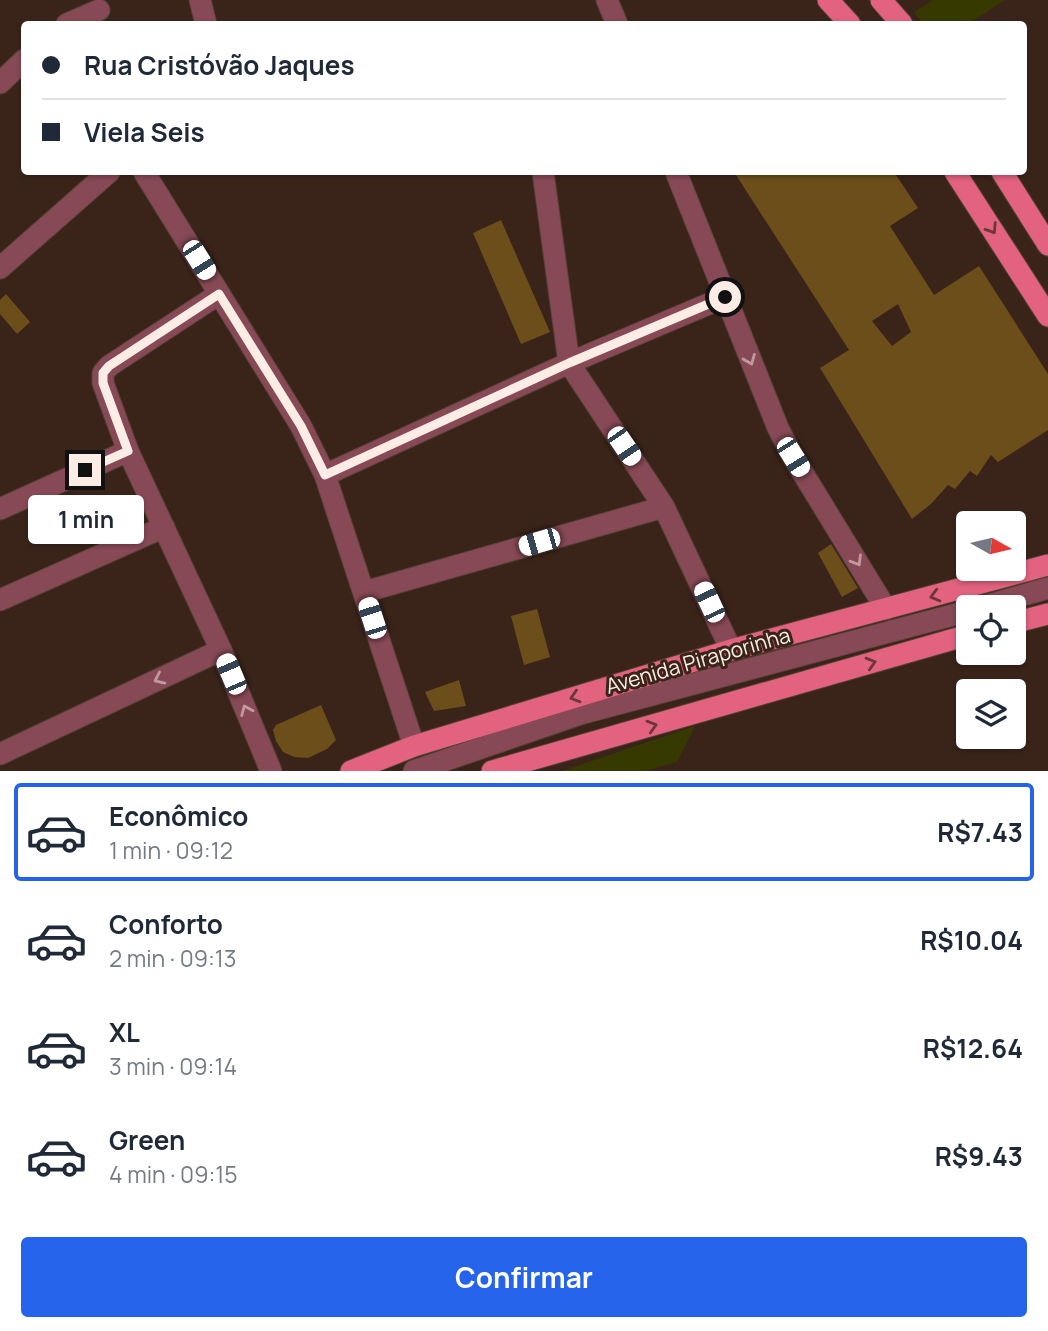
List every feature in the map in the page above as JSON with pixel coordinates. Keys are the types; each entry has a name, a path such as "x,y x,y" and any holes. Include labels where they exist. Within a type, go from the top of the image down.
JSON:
{"main road":[{"path":"828,0 847,21"},
{"path":"881,0 899,21"},
{"path":"956,175 1048,316"},
{"path":"1004,175 1048,245"},
{"name":"Avenida Piraporinha","path":"351,771 414,746 731,650 1048,565"},
{"path":"1026,620 1048,614"},
{"path":"492,771 956,638"}],"street":[{"path":"200,0 205,21"},
{"path":"607,0 616,21"},
{"path":"74,21 99,11"},
{"path":"0,82 21,63"},
{"path":"0,268 106,175"},
{"path":"146,175 301,426 325,475 414,746"},
{"path":"543,175 569,363 664,507 731,650"},
{"path":"677,175 778,428 886,609"},
{"path":"219,294 109,366 103,373 103,383 128,451 221,650 271,771"},
{"path":"325,475 569,363 725,297"},
{"path":"0,509 128,451"},
{"path":"363,592 664,507"},
{"path":"0,600 164,527"},
{"path":"1026,595 1048,589"},
{"path":"414,771 580,715 956,614"},
{"path":"0,754 221,650"}],"shaded area":[{"path":"933,0 1005,0 973,21 921,21 914,12"},
{"path":"695,726 677,762 645,771 562,771"}],"building":[{"path":"736,175 896,175 918,208 890,226 934,295 979,266 1048,374 1048,430 998,462 991,455 977,476 970,471 955,489 948,485 931,504 912,519 820,368 849,350","holes":["898,304 911,332 892,346 872,321"]},
{"path":"501,220 550,332 521,344 473,233"},
{"path":"6,294 30,322 17,334 0,314 0,300"},
{"path":"831,544 858,588 842,597 818,553"},
{"path":"537,609 550,657 524,665 511,616"},
{"path":"459,680 466,706 434,711 425,692"},
{"path":"321,705 336,740 327,749 308,758 294,757 283,752 273,730 276,725"}],"route":[{"path":"85,470 128,451 103,383 103,373 109,366 219,294 301,426 325,475 569,363 725,297"}]}
